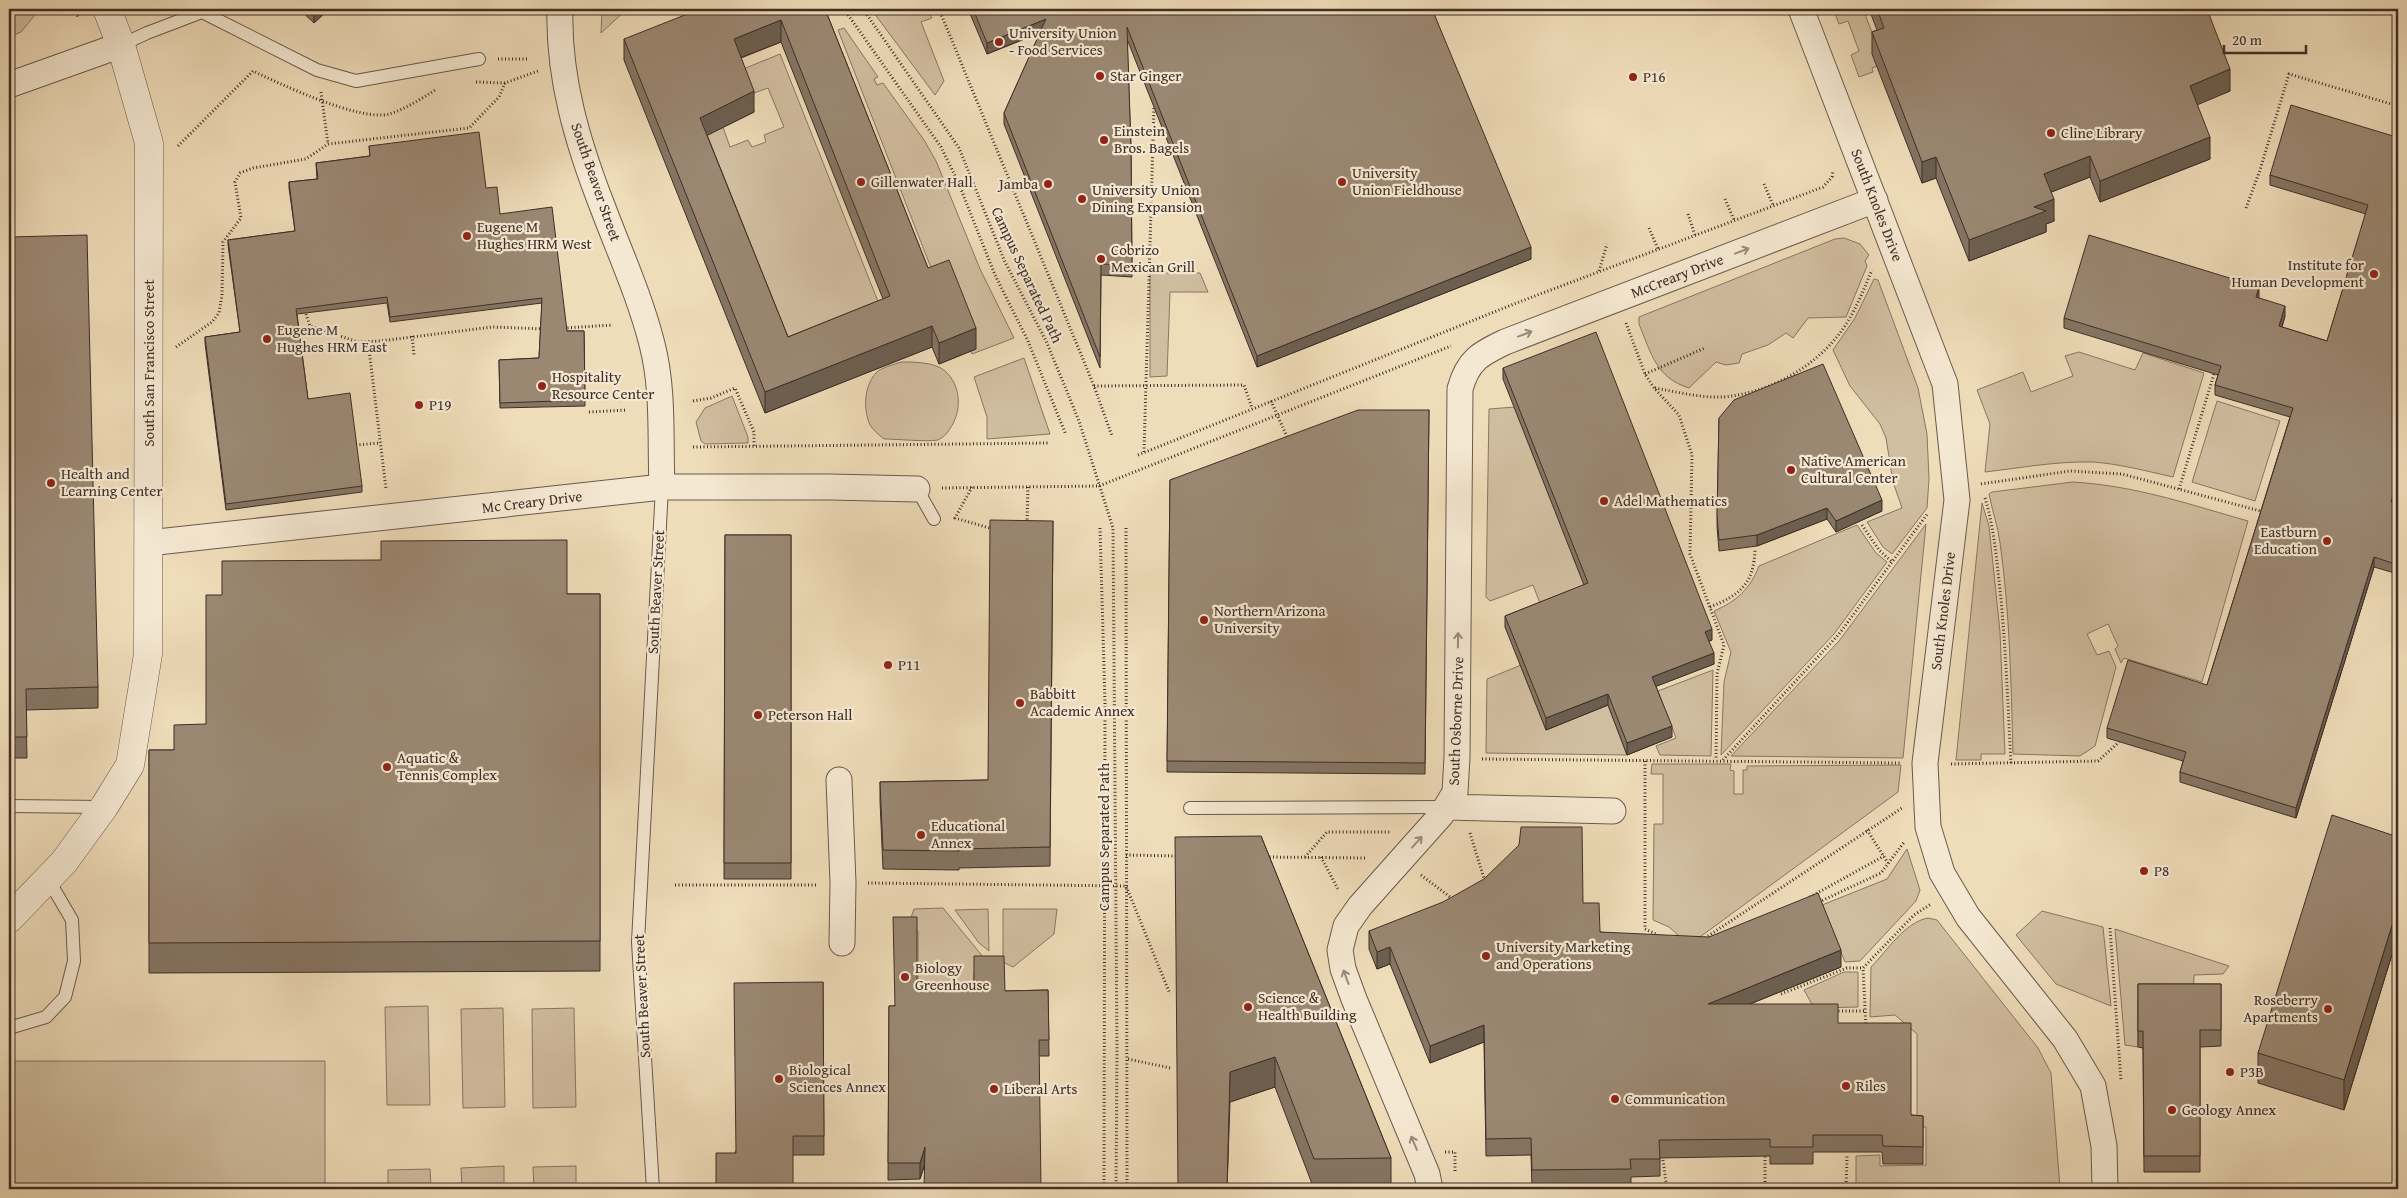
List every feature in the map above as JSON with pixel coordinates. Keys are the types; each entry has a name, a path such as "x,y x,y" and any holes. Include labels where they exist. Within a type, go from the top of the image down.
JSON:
{"street":[{"name":"South San Francisco Street","path":"9,919 64,862 104,807 130,765 148,654 149,143 121,45 107,9"},
{"name":"South Beaver Street","path":"560,9 562,63 571,111 594,182 639,300 653,345 659,400 662,487"},
{"name":"South Knoles Drive","path":"1801,9 1945,384 1957,500 1925,763 1928,827 1942,873 1968,917 2066,1039 2092,1086 2104,1146 2104,1189"},
{"path":"9,85 121,45"},
{"name":"McCreary Drive","path":"1469,348 1875,200"},
{"name":"South Osborne Drive","path":"1430,1189 1427,1174 1343,970 1340,950 1346,926 1360,906 1446,807 1455,792 1457,758 1460,389 1469,348"},
{"name":"Mc Creary Drive","path":"148,543 662,487 917,489"},
{"path":"839,780 842,943"},
{"path":"1446,807 1613,811"}],"lane":[{"path":"121,45 202,10 317,70 356,81 479,59"},
{"name":"South Beaver Street","path":"653,1189 638,942 662,487"},
{"path":"917,489 934,520"},
{"path":"9,806 104,807"},
{"path":"1190,808 1446,807"},
{"path":"9,1028 46,1017 65,997 74,961 72,920 48,879"}],"path":[{"path":"75,9 78,17"},
{"path":"844,9 941,147 958,184 994,275 1028,341 1066,435"},
{"name":"Campus Separated Path","path":"863,9 959,148 1005,262 1047,342 1079,421 1113,528 1118,1051 1116,1189"},
{"path":"940,9 1094,386 1112,436"},
{"path":"479,59 527,59"},
{"path":"317,70 328,144"},
{"path":"178,146 253,71"},
{"path":"2246,208 2260,170 2288,74 2398,106"},
{"path":"173,350 212,322 219,313 222,295 223,242 241,218 235,182 240,173 253,168 306,159 328,144 469,128 499,97 505,83"},
{"path":"1144,452 1154,106"},
{"path":"1138,455 1599,271 1823,187 1832,177 1835,164"},
{"path":"1764,184 1773,205"},
{"path":"1726,199 1734,220"},
{"path":"1688,214 1695,235"},
{"path":"1649,228 1658,249"},
{"path":"1599,271 1607,244"},
{"path":"1654,388 1683,394 1723,396 1758,389 1782,380 1808,365 1826,349 1846,325 1875,264"},
{"path":"306,314 310,326 358,342 492,327 554,328"},
{"path":"1623,315 1645,374 1654,388 1679,416 1692,455 1690,554 1724,645 1717,674 1716,760"},
{"path":"544,320 545,329"},
{"path":"562,328 613,325"},
{"path":"412,336 414,355"},
{"path":"368,341 386,489"},
{"path":"917,489 1099,486 1277,416 1469,348"},
{"path":"1645,374 1705,348"},
{"path":"2179,489 2214,374"},
{"path":"1094,386 1244,386 1252,408"},
{"path":"693,401 711,398 735,388 754,432 754,447"},
{"path":"1271,401 1290,443"},
{"path":"589,412 627,410"},
{"path":"356,445 380,443"},
{"path":"693,447 1050,443"},
{"path":"2011,763 2004,635 1997,565 1992,524 1980,484 2070,471 2122,474 2264,512"},
{"path":"1026,528 1028,486"},
{"path":"972,487 955,518 988,529 998,528"},
{"path":"1723,761 1839,634 1930,510"},
{"path":"1862,524 1879,550 1892,562"},
{"path":"1100,528 1105,703 1103,886 1104,1189"},
{"path":"1126,528 1127,1189"},
{"path":"1710,607 1740,592 1750,578 1755,565 1755,549"},
{"path":"1950,764 2098,761 2119,742"},
{"path":"1457,758 1906,763"},
{"path":"1645,761 1645,929 1656,934"},
{"path":"1701,941 1904,806"},
{"path":"1467,824 1485,881 1478,884"},
{"path":"1867,830 1888,863"},
{"path":"1305,857 1327,832 1393,832 1388,839"},
{"path":"1814,905 1881,874 1899,846 1908,838"},
{"path":"1126,856 1186,856"},
{"path":"1802,901 1884,856"},
{"path":"1265,857 1372,858 1366,866"},
{"path":"1321,857 1341,895 1347,888"},
{"path":"1414,882 1427,867"},
{"path":"1421,874 1457,902 1462,896"},
{"path":"675,885 804,886 842,883 1126,886"},
{"path":"1126,886 1170,994"},
{"path":"1781,994 1846,968 1863,968 1914,915 1932,903"},
{"path":"2110,928 2121,1090"},
{"path":"1863,968 1866,1032"},
{"path":"1826,1011 1865,1011"},
{"path":"1128,1059 1170,1068"},
{"path":"1765,1150 1765,1189"},
{"path":"1438,1151 1455,1152 1455,1180"},
{"path":"1846,1189 1847,1156"},
{"path":"1663,1160 1667,1189"}],"shaded area":[{"path":"9,9 40,9 21,32 9,37"},
{"path":"602,9 627,9 601,33"},
{"path":"871,9 927,9 932,18 921,22 944,81 935,95"},
{"path":"1833,9 1863,9 1884,64 1872,68 1873,72 1859,77 1851,55 1859,51 1848,21 1839,24"},
{"path":"844,28 878,77 874,79 877,85 883,83 924,140 936,161 980,269 1014,338 972,354 944,281 937,283 838,30"},
{"path":"780,54 881,309 786,347 683,91 718,129 723,127 730,147 748,140 752,147 766,142 764,135 784,127 768,88 740,98 731,74"},
{"path":"1844,238 1860,244 1869,255 1865,261 1867,266 1846,317 1808,318 1793,338 1786,333 1768,345 1742,354 1739,363 1726,365 1716,362 1689,388 1669,378 1656,363 1639,324 1639,317 1835,239"},
{"path":"1150,273 1200,273 1208,292 1170,292 1167,376 1150,377"},
{"path":"1874,279 1878,280 1918,388 1927,434 1929,479 1927,508 1892,554 1883,547 1867,522 1902,508 1893,482 1886,438 1880,424 1850,386 1833,350 1855,318"},
{"path":"2079,352 2135,370 2143,353 2204,373 2173,477 2123,466 2093,462 2052,464 1985,472 1990,424 1977,390 2023,372 2031,392 2073,376 2065,356"},
{"path":"1024,358 1050,434 987,439 987,417 974,377"},
{"path":"901,362 924,363 941,368 951,377 955,384 958,400 956,416 948,431 938,440 884,439 870,425 866,412 869,384 878,371"},
{"path":"732,396 748,437 748,443 705,444 701,441 696,422 705,408"},
{"path":"2217,401 2280,421 2255,501 2192,482"},
{"path":"1515,407 1588,594 1543,611 1533,585 1490,601 1486,597 1489,409"},
{"path":"2073,482 2119,487 2183,502 2248,521 2202,682 2124,658 2121,663 2115,649 2118,646 2108,624 2087,634 2097,655 2109,651 2116,667 2095,746 2080,756 2013,754 2010,648 2006,596 1999,537 1989,494 1992,492"},
{"path":"1982,503 1989,526 2000,632 2005,754 1981,754 1981,760 1956,760"},
{"path":"1926,524 1903,758 1731,756 1839,641"},
{"path":"1857,525 1876,553 1887,562 1834,634 1721,755 1724,682 1731,652 1714,611 1729,603 1747,588 1759,566"},
{"path":"1521,665 1546,729 1608,705 1627,755 1486,753 1487,679"},
{"path":"1713,670 1711,756 1660,755 1656,746 1676,738 1658,691"},
{"path":"1652,764 1731,764 1730,770 1734,771 1734,794 1743,794 1743,770 1747,770 1747,766 1901,765 1898,792 1689,945 1669,927 1653,920 1654,824 1663,824 1663,774 1651,774"},
{"path":"1907,849 1920,890 1916,901 1860,961 1845,962 1822,905 1887,879"},
{"path":"943,908 984,958 974,972 973,999 918,1018 918,931 907,929 914,909"},
{"path":"988,909 989,951 979,943 955,910"},
{"path":"1003,909 1057,909 1054,934 1013,967 1003,962"},
{"path":"2042,911 2103,927 2111,1006 2056,984 2016,935"},
{"path":"1928,918 1937,920 2038,1048 2051,1073 2060,1188 1856,1188 1856,1156 1880,1155 1880,1166 1926,1165 1926,1127 1917,1126 1917,1034 1895,1015 1870,1017 1871,967 1904,931"},
{"path":"2115,929 2229,966 2223,974 2194,975 2193,1000 2138,1001 2138,1047 2125,1045"},
{"path":"1844,972 1858,972 1858,1007 1814,1008 1804,990"},
{"path":"428,1006 430,1105 387,1105 385,1007"},
{"path":"503,1008 505,1107 463,1108 461,1009"},
{"path":"574,1008 576,1107 533,1108 532,1009"},
{"path":"9,1061 325,1061 325,1189 9,1189"},
{"path":"504,1166 504,1189 462,1189 461,1168"},
{"path":"576,1166 576,1189 534,1189 533,1167"},
{"path":"430,1169 431,1189 388,1189 388,1170"}],"building":[{"name":"Gillenwater Hall","path":"700,9 825,9 928,268 949,260 976,328 939,343 932,326 765,392 624,39","holes":["781,20 890,296 788,337 700,118 754,91 734,39"]},
{"name":"University Union Fieldhouse","path":"973,9 1432,9 1531,247 1257,356 1127,27 1132,265 1101,264 1100,357 1004,113 1046,19 987,43"},
{"name":"Cline Library","path":"1877,9 2207,9 2230,69 2190,86 2210,137 2100,181 2090,156 2044,174 2054,199 2034,207 2046,211 1969,240 1936,157 1922,162 1872,32 1884,28"},
{"name":"Eastburn Education","path":"2291,105 2393,136 2398,123 2398,480 2391,502 2398,504 2398,565 2374,557 2296,808 2180,772 2186,752 2107,728 2128,660 2207,685 2293,408 2215,385 2221,366 2064,318 2089,235 2259,287 2256,297 2285,306 2279,326 2327,341 2368,205 2270,175"},
{"path":"479,132 486,188 497,187 500,214 552,207 567,331 584,331 585,400 500,403 499,360 539,358 542,298 390,317 387,297 296,309 308,399 350,393 362,486 226,504 205,337 240,332 228,240 295,231 289,182 318,179 316,163 370,156 369,146"},
{"name":"Health and Learning Center","path":"87,235 98,687 26,689 27,737 9,737 9,237"},
{"name":"Adel Mathematics","path":"1596,332 1712,629 1705,632 1714,653 1652,677 1672,726 1627,743 1608,694 1546,718 1505,616 1588,583 1503,368"},
{"name":"Native American Cultural Center","path":"1823,364 1882,500 1836,521 1827,508 1757,535 1719,540 1717,515 1719,418 1734,400"},
{"path":"1358,410 1429,410 1425,763 1167,761 1170,480"},
{"name":"Babbitt Academic Annex","path":"990,520 1053,521 1050,847 959,849 959,851 883,850 880,782 988,780"},
{"name":"Peterson Hall","path":"725,535 791,535 791,863 724,863"},
{"name":"Aquatic & Tennis Complex","path":"567,540 567,594 600,594 600,941 149,943 149,750 174,750 174,725 206,724 206,595 222,595 222,561 381,560 381,541"},
{"name":"Roseberry Apartments","path":"2332,815 2398,837 2398,906 2344,1080 2258,1053"},
{"path":"1521,827 1582,827 1583,903 1599,903 1600,932 1709,937 1818,893 1841,950 1708,1004 1838,1004 1838,1023 1911,1023 1911,1115 1923,1116 1923,1147 1883,1146 1882,1135 1813,1135 1813,1147 1770,1147 1770,1139 1659,1140 1660,1159 1630,1159 1631,1169 1532,1170 1531,1138 1486,1139 1484,1025 1430,1046 1390,947 1377,952 1369,931 1443,902 1484,879 1519,845"},
{"name":"Science & Health Building","path":"1261,836 1391,1158 1314,1159 1275,1057 1230,1072 1227,1189 1178,1189 1175,837"},
{"name":"Liberal Arts","path":"893,917 917,917 917,990 974,989 974,956 1004,956 1005,991 1048,990 1049,1040 1039,1040 1041,1189 924,1189 925,1147 920,1163 888,1163 889,1006 895,1006"},
{"name":"Biological Sciences Annex","path":"823,982 824,1136 793,1136 793,1189 716,1189 716,1153 736,1153 734,983"},
{"name":"Geology Annex","path":"2138,984 2221,984 2221,1030 2200,1030 2200,1156 2144,1156 2143,1031 2138,1031"}],"place":[{"name":"University Union - Food Services","path":"999,42"},
{"name":"Star Ginger","path":"1100,76"},
{"name":"P16","path":"1633,77"},
{"name":"Cline Library","path":"2051,133"},
{"name":"Einstein Bros. Bagels","path":"1104,140"},
{"name":"Gillenwater Hall","path":"861,182"},
{"name":"University Union Fieldhouse","path":"1342,182"},
{"name":"Jamba","path":"1048,184"},
{"name":"University Union Dining Expansion","path":"1082,199"},
{"name":"Eugene M Hughes HRM West","path":"467,236"},
{"name":"Cobrizo Mexican Grill","path":"1101,259"},
{"name":"Institute for Human Development","path":"2374,274"},
{"name":"Eugene M Hughes HRM East","path":"267,339"},
{"name":"Hospitality Resource Center","path":"542,386"},
{"name":"P19","path":"419,405"},
{"name":"Native American Cultural Center","path":"1791,470"},
{"name":"Health and Learning Center","path":"51,483"},
{"name":"Adel Mathematics","path":"1604,501"},
{"name":"Eastburn Education","path":"2327,541"},
{"name":"Northern Arizona University","path":"1204,620"},
{"name":"P11","path":"888,665"},
{"name":"Babbitt Academic Annex","path":"1020,703"},
{"name":"Peterson Hall","path":"758,715"},
{"name":"Aquatic & Tennis Complex","path":"387,767"},
{"name":"Educational Annex","path":"921,835"},
{"name":"P8","path":"2144,871"},
{"name":"University Marketing and Operations","path":"1486,956"},
{"name":"Biology Greenhouse","path":"905,977"},
{"name":"Science & Health Building","path":"1248,1007"},
{"name":"Roseberry Apartments","path":"2328,1009"},
{"name":"P3B","path":"2230,1072"},
{"name":"Biological Sciences Annex","path":"779,1079"},
{"name":"Riles","path":"1846,1086"},
{"name":"Liberal Arts","path":"994,1089"},
{"name":"Communication","path":"1615,1099"},
{"name":"Geology Annex","path":"2172,1110"}]}
